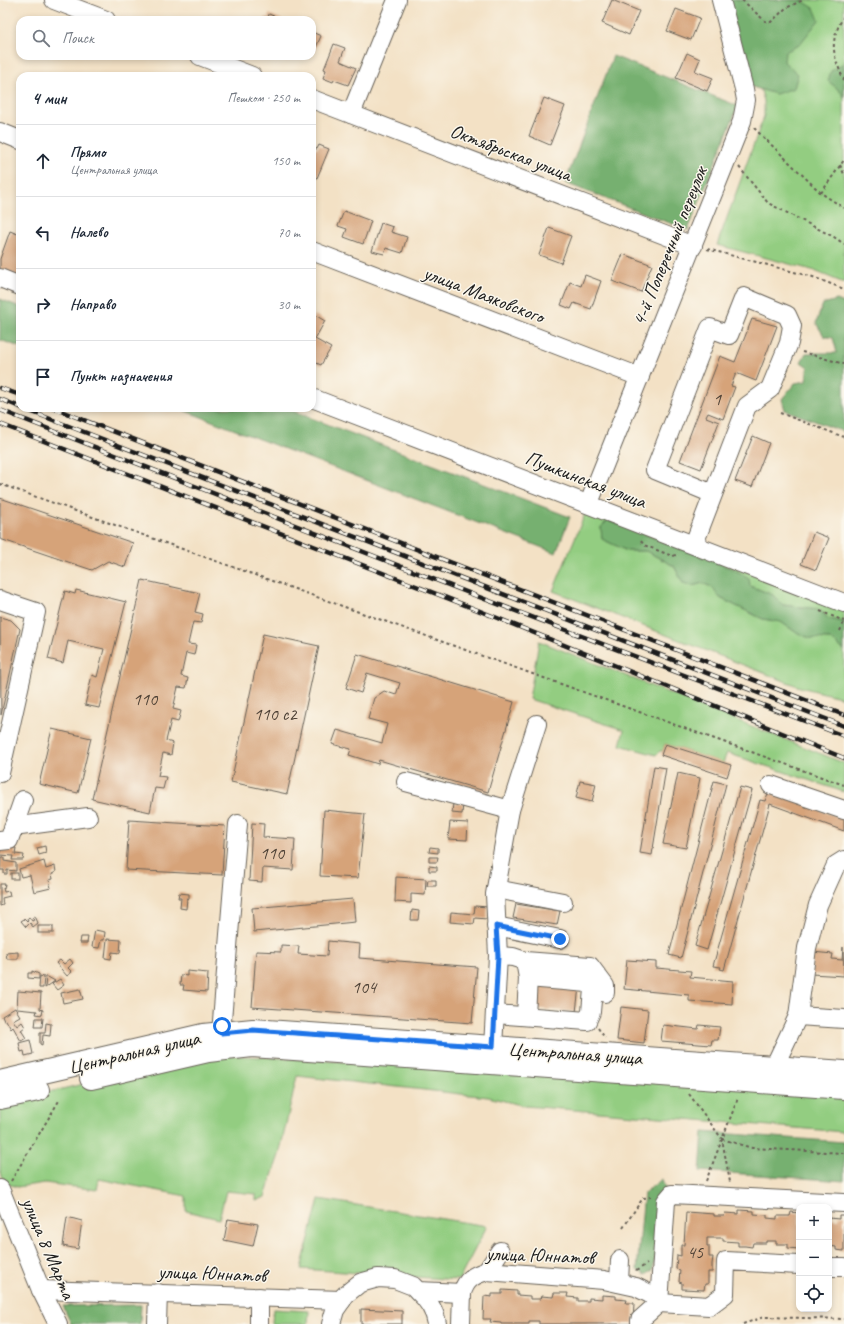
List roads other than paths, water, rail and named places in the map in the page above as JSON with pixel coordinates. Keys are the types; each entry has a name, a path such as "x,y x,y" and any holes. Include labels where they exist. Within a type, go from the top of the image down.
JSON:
{"main road":[{"name":"Центральная улица","path":"0,1082 221,1033 253,1030 493,1047 773,1075 844,1088"},
{"name":"Центральная улица","path":"0,1098 208,1051 252,1046 773,1075 844,1072"}],"street":[{"path":"54,0 96,16"},
{"path":"351,114 397,0"},
{"name":"4-й Поперечный переулок","path":"589,503 730,156 742,121 746,100 744,88 721,0"},
{"path":"210,60 242,72"},
{"name":"Октябрьская улица","path":"316,101 497,164 693,246"},
{"path":"0,132 16,138"},
{"name":"улица Маяковского","path":"316,254 640,377"},
{"path":"0,278 16,284"},
{"path":"694,544 747,406 770,389 787,347 792,326 787,315 744,297 729,335 710,328 655,470 713,494"},
{"name":"Пушкинская улица","path":"316,400 589,503 844,603"},
{"path":"0,600 36,612 0,773"},
{"path":"493,1047 498,956 496,889 510,810 537,724"},
{"path":"406,782 510,810"},
{"path":"771,785 844,810"},
{"path":"8,836 23,800"},
{"path":"8,836 88,816"},
{"path":"221,1033 238,824"},
{"path":"773,1075 798,1016 807,948 818,905 836,865 844,860"},
{"path":"496,889 563,902"},
{"path":"496,926 560,939"},
{"path":"495,1014 591,1021 593,989 588,983 527,970 513,957 498,956"},
{"path":"526,1016 527,970"},
{"path":"798,1016 844,1019"},
{"name":"улица 8 Марта","path":"1,1192 41,1290 58,1324"},
{"path":"640,1324 640,1320 659,1303 666,1201 672,1194 844,1203"},
{"path":"487,1271 500,1251"},
{"path":"619,1283 620,1260"},
{"path":"659,1303 709,1306 724,1294 726,1261 796,1265"},
{"path":"832,1267 844,1268"},
{"name":"улица Юннатов","path":"462,1293 467,1281 472,1277 487,1271 604,1280 636,1287 650,1294 659,1303"},
{"path":"332,1324 335,1310 345,1295 360,1284 378,1278 395,1279 413,1286 427,1298 436,1315 437,1324"},
{"name":"улица Юннатов","path":"41,1290 120,1288 158,1293 342,1300"},
{"path":"418,1291 462,1293 461,1324"},
{"path":"157,1324 158,1293"},
{"path":"259,1297 259,1324"}],"railway":[{"path":"0,388 16,394"},
{"path":"0,399 16,405"},
{"path":"0,410 474,595 844,736"},
{"path":"32,412 844,726"},
{"path":"63,412 844,715"},
{"path":"0,424 470,607 844,758"}]}
